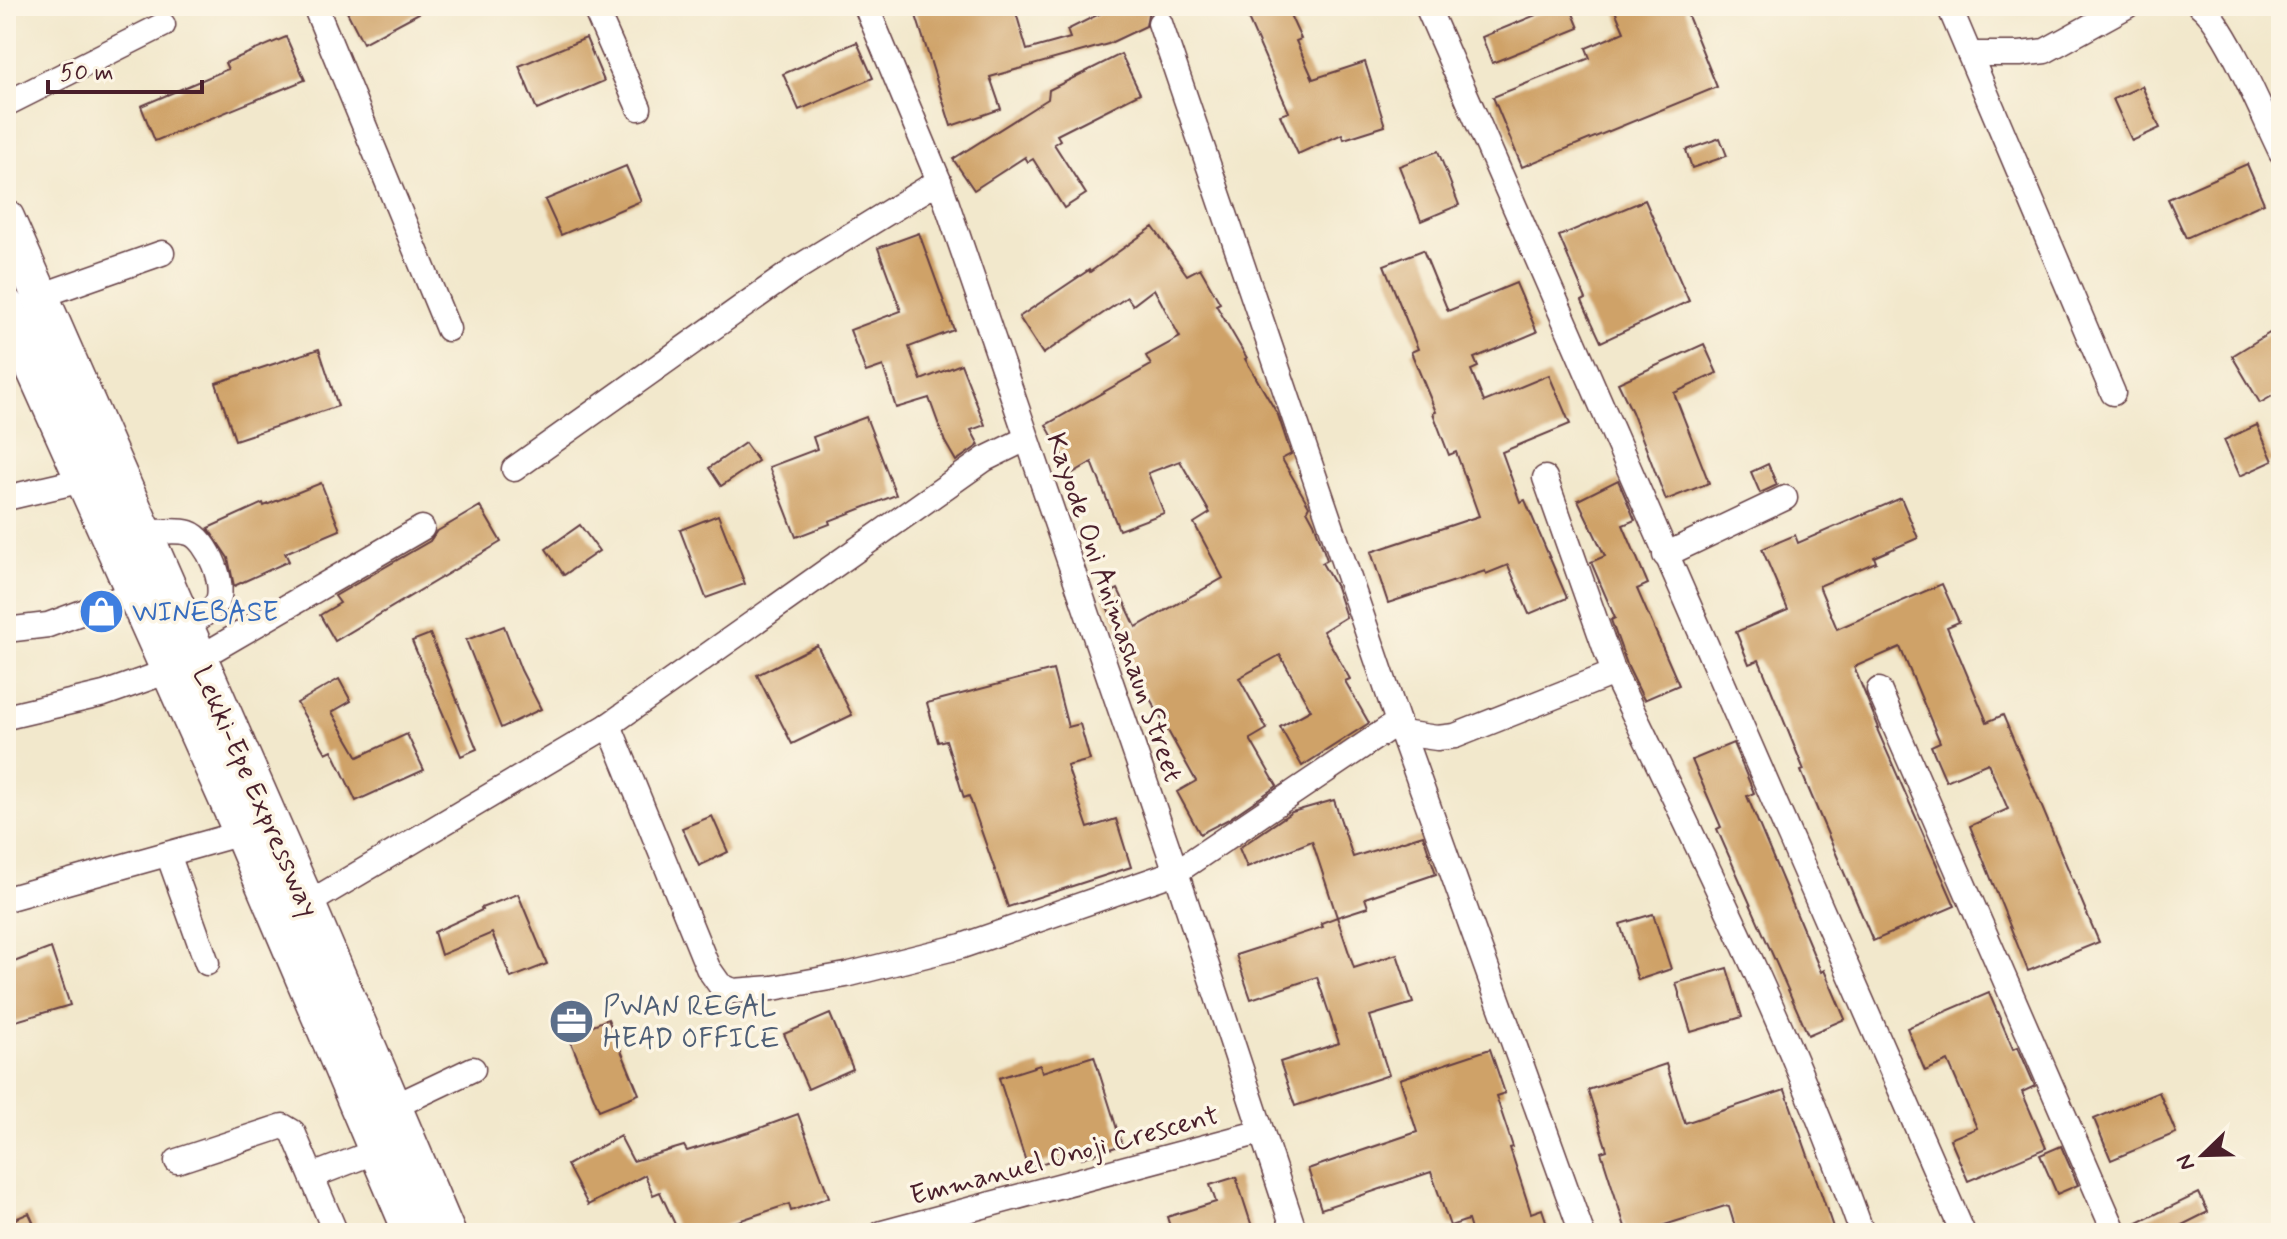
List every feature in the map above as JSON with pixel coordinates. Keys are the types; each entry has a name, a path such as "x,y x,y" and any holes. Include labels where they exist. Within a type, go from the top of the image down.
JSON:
{"highway":[{"name":"Lekki-Epe Expressway","path":"6,218 144,532 242,833 412,1233"},
{"name":"Lekki-Epe Expressway","path":"6,306 134,593 184,652 307,904 447,1233"}],"street":[{"path":"315,6 448,329"},
{"path":"594,6 639,108"},
{"name":"Kayode Oni Animashaun Street","path":"866,6 939,181 1176,872 1295,1233"},
{"path":"1427,6 1963,1233"},
{"path":"1949,6 2113,393"},
{"path":"1970,54 2045,51 2127,6"},
{"path":"2201,6 2210,13 2224,36 2281,152"},
{"path":"1160,23 1400,728 1582,1233"},
{"path":"6,104 163,25"},
{"path":"514,469 794,270 939,181"},
{"path":"40,296 162,253"},
{"path":"307,904 609,725 985,459 1026,439"},
{"path":"1545,478 1614,673 1725,902 1830,1144 1862,1233"},
{"path":"6,498 83,480"},
{"path":"1665,555 1785,498"},
{"path":"6,717 104,694 422,528"},
{"path":"144,532 189,533 200,540 221,585 215,606 184,652"},
{"path":"6,630 48,625 134,593"},
{"path":"609,725 708,968 720,985 733,991 773,988 846,975 962,946 1176,872 1400,728 1437,738 1455,736 1614,673"},
{"path":"1879,690 2115,1233"},
{"path":"6,899 242,833"},
{"path":"168,854 207,963"},
{"path":"393,1107 473,1069"},
{"path":"177,1161 283,1126 293,1132 334,1229"},
{"name":"Emmanuel Onoji Crescent","path":"882,1233 1261,1132"},
{"path":"312,1176 377,1151"}],"building":[{"path":"344,6 432,6 363,43"},
{"path":"913,6 1014,6 1027,50 1070,38 1067,30 1115,6 1187,6 1171,13 1154,9 1148,14 1146,26 1108,44 990,77 1001,109 951,126"},
{"path":"1259,6 1286,6 1301,39 1296,41 1313,79 1365,62 1385,126 1344,139 1342,134 1298,154 1280,115 1289,112 1245,12"},
{"path":"1558,6 1570,6 1579,28 1492,63 1482,37"},
{"path":"1613,6 1684,6 1717,87 1522,167 1493,97 1590,58 1586,48 1624,32"},
{"path":"286,37 305,80 155,141 141,106 228,69 225,63"},
{"path":"586,38 604,81 537,110 519,66"},
{"path":"857,42 873,78 799,110 783,74"},
{"path":"1121,54 1140,93 1057,135 1060,140 1054,144 1086,194 1064,208 1033,159 1028,162 1025,157 974,190 953,159 1048,99 1049,90"},
{"path":"2142,86 2160,128 2132,141 2113,99"},
{"path":"1720,138 1727,156 1692,168 1686,150"},
{"path":"1438,151 1459,205 1421,221 1399,166"},
{"path":"2247,164 2264,203 2186,238 2168,199"},
{"path":"626,166 641,201 561,235 545,200"},
{"path":"1645,200 1689,301 1601,342 1582,301 1586,299 1559,236"},
{"path":"1153,227 1187,275 1200,268 1220,303 1216,305 1278,415 1291,454 1282,459 1309,506 1307,510 1327,560 1322,563 1336,587 1346,617 1323,631 1350,679 1345,681 1369,723 1302,766 1280,727 1311,710 1280,655 1239,678 1267,729 1250,739 1277,786 1227,820 1200,834 1177,792 1196,781 1144,688 1138,690 1121,653 1128,650 1102,597 1118,589 1136,627 1223,578 1194,523 1210,513 1180,461 1148,473 1164,513 1119,530 1092,462 1073,473 1046,425 1151,365 1146,356 1180,337 1154,289 1133,305 1127,297 1043,354 1019,317"},
{"path":"919,233 954,330 909,347 921,380 961,364 985,425 971,430 979,445 956,461 945,442 929,398 896,408 883,366 866,372 850,330 901,311 878,248"},
{"path":"1423,250 1448,311 1516,283 1537,332 1474,358 1478,367 1471,370 1484,402 1549,375 1570,424 1502,452 1520,502 1525,500 1567,598 1529,614 1508,565 1388,603 1371,552 1479,516 1456,452 1449,455 1433,413 1436,412 1411,352 1418,349 1384,265"},
{"path":"2281,326 2281,391 2260,403 2232,356"},
{"path":"1704,344 1717,373 1674,393 1709,483 1666,500 1618,383"},
{"path":"319,349 338,406 235,440 216,383"},
{"path":"866,417 896,495 796,537 769,467 817,449 813,437"},
{"path":"2257,425 2273,461 2240,476 2224,440"},
{"path":"745,443 758,461 721,486 709,468"},
{"path":"1768,464 1777,485 1760,493 1751,472"},
{"path":"1618,480 1635,520 1623,525 1648,584 1637,589 1679,685 1644,700 1628,667 1611,620 1615,618 1591,562 1605,556 1578,500"},
{"path":"321,483 340,530 285,553 289,561 234,586 228,558 208,528 263,503 264,506"},
{"path":"1901,498 1918,538 1874,557 1876,562 1819,586 1837,629 1942,584 1959,622 1947,627 1987,722 2003,715 2099,942 2028,971 1970,826 2008,809 1988,763 1946,781 1931,746 1940,742 1900,647 1854,667 1877,729 1955,906 1873,941 1801,771 1804,770 1759,660 1749,664 1736,632 1788,610 1762,549 1795,535 1798,543"},
{"path":"480,506 501,542 335,641 320,615 340,603 335,596 430,541 436,532"},
{"path":"718,515 745,584 706,598 680,530"},
{"path":"580,525 599,551 564,575 546,549"},
{"path":"504,626 541,709 501,728 466,640"},
{"path":"430,634 477,749 461,756 412,641"},
{"path":"817,645 852,715 792,744 757,675"},
{"path":"1053,670 1068,727 1080,724 1090,760 1067,766 1088,828 1116,819 1131,867 1008,907 969,796 964,798 946,740 938,742 927,703"},
{"path":"339,679 351,701 332,712 358,757 407,734 424,770 356,801 332,750 326,753 297,703"},
{"path":"1733,743 1754,793 1747,796 1821,972 1824,970 1845,1019 1808,1035 1717,829 1721,827 1692,760"},
{"path":"1334,800 1353,857 1423,835 1436,874 1365,898 1368,907 1337,917 1312,841 1247,867 1239,848 1292,812"},
{"path":"712,816 728,852 699,866 682,828"},
{"path":"518,894 547,964 511,978 492,933 441,955 434,932 481,908"},
{"path":"1653,914 1671,969 1638,980 1620,924"},
{"path":"1337,917 1354,968 1397,954 1413,1003 1370,1016 1389,1075 1295,1106 1280,1062 1339,1043 1317,977 1251,999 1236,955 1323,927 1321,923"},
{"path":"51,948 70,1005 6,1024 6,965"},
{"path":"1727,968 1742,1017 1691,1032 1676,983"},
{"path":"1989,993 2013,1049 2018,1047 2035,1086 2022,1092 2046,1148 1968,1181 1950,1139 1977,1128 1948,1061 1925,1071 1907,1028"},
{"path":"830,1014 853,1069 808,1089 784,1034"},
{"path":"608,1019 639,1094 599,1110 568,1035"},
{"path":"1490,1049 1505,1093 1496,1096 1531,1213 1542,1209 1550,1233 1472,1233 1468,1220 1450,1226 1431,1172 1321,1209 1308,1169 1417,1132 1400,1079"},
{"path":"1094,1056 1122,1145 1082,1158 1080,1151 1028,1168 999,1078 1040,1065 1042,1072"},
{"path":"1666,1064 1685,1123 1785,1090 1835,1233 1737,1233 1729,1207 1725,1206 1639,1233 1627,1233 1601,1152 1607,1150 1588,1090"},
{"path":"2159,1092 2176,1133 2111,1160 2094,1119"},
{"path":"798,1114 829,1197 791,1211 789,1204 720,1227 723,1233 679,1233 660,1192 653,1195 645,1175 588,1205 567,1165 620,1136 633,1161 684,1146 687,1151"},
{"path":"2061,1146 2078,1185 2057,1194 2040,1155"},
{"path":"1236,1177 1254,1233 1172,1233 1167,1217 1216,1202 1210,1185"},
{"path":"2199,1193 2208,1212 2166,1233 2130,1233 2129,1227"},
{"path":"29,1213 38,1233 6,1233 6,1223"}],"place":[{"name":"WINEBASE","path":"101,611"},
{"name":"PWAN REGAL HEAD OFFICE","path":"572,1021"}]}
